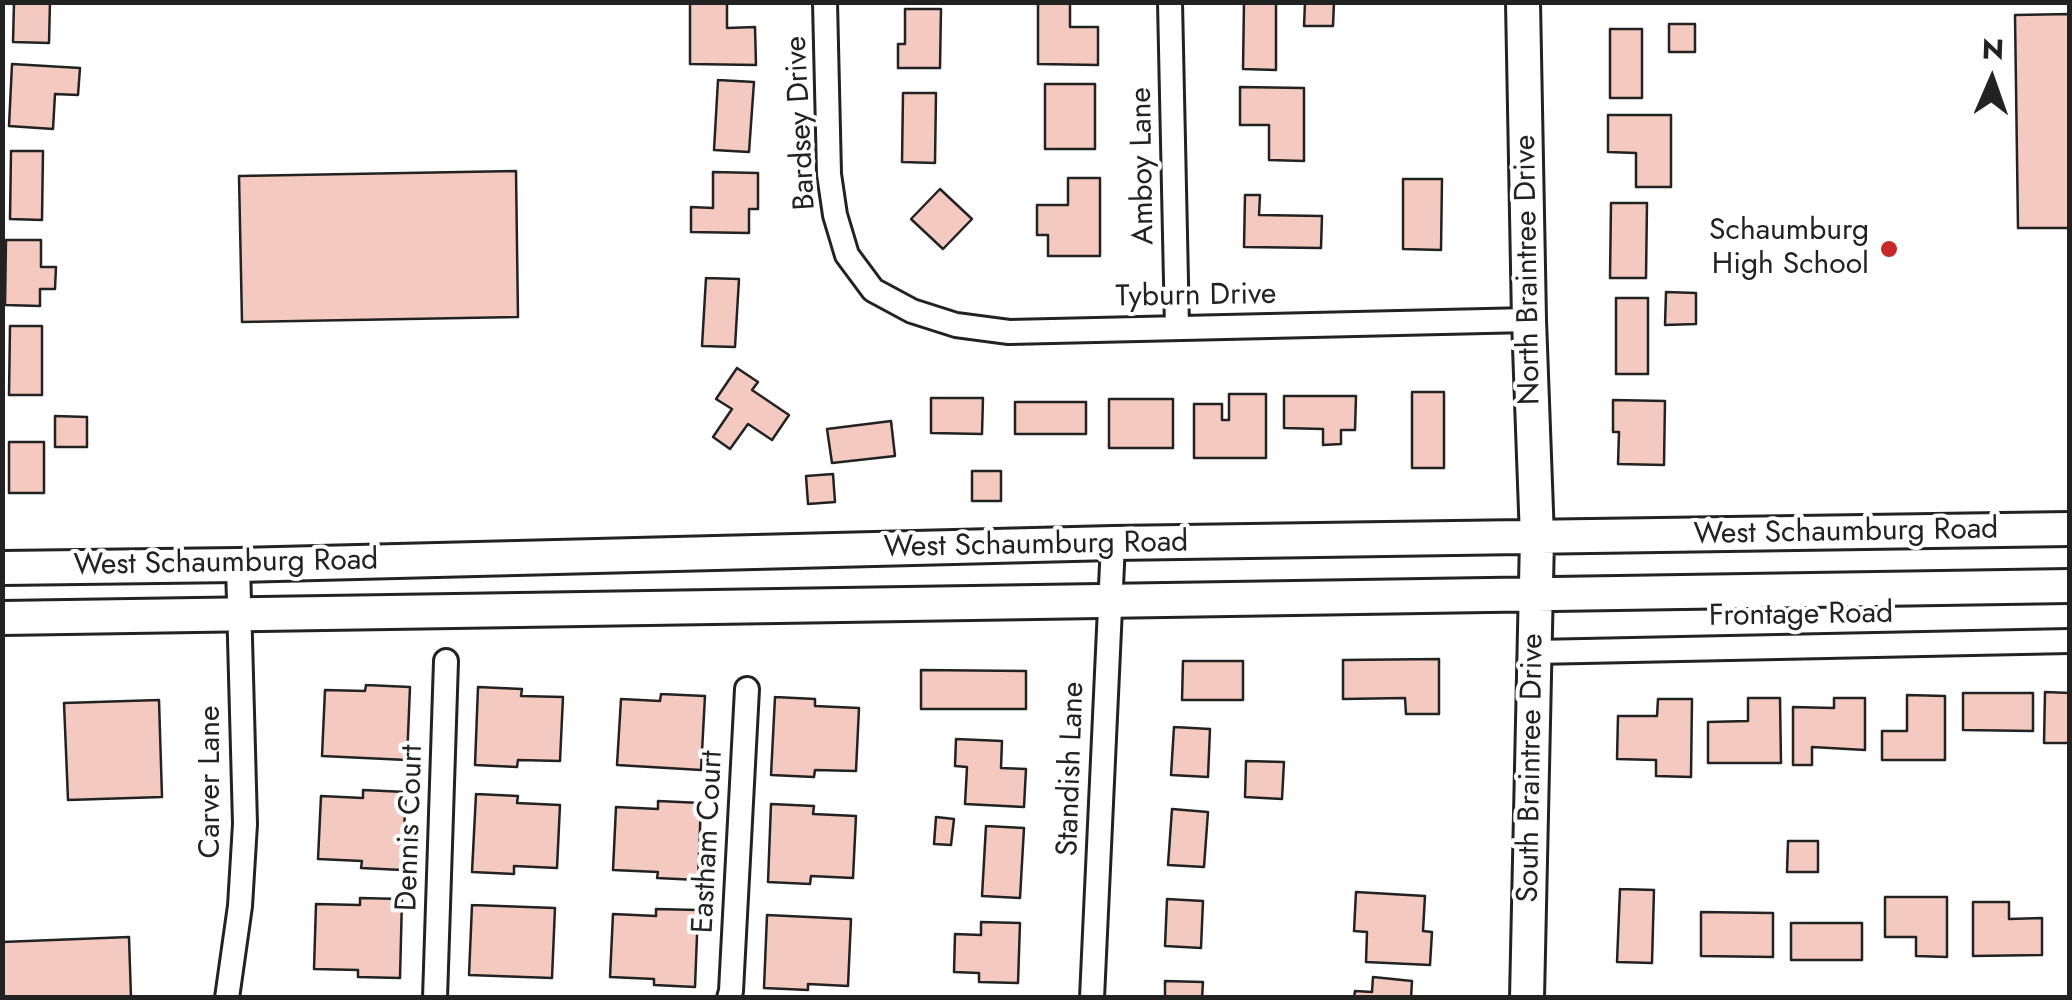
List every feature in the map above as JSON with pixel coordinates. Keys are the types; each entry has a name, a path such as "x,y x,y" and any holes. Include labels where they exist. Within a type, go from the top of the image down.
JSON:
{"main road":[{"name":"North Braintree Drive","path":"1524,2 1537,538"},
{"name":"West Schaumburg Road","path":"2,568 1113,543 2070,529"},
{"name":"South Braintree Drive","path":"1528,998 1537,538"},
{"name":"West Schaumburg Road","path":"2,618 2070,586"}],"street":[{"name":"Bardsey Drive","path":"825,2 829,174 835,215 847,255 874,290"},
{"name":"Amboy Lane","path":"1170,2 1177,328"},
{"name":"Tyburn Drive","path":"874,290 912,311 956,326 1010,332 1529,320"},
{"name":"Standish Lane","path":"1092,998 1113,543"},
{"name":"Carver Lane","path":"227,998 240,906 244,824 238,565"},
{"name":"Frontage Road","path":"1535,652 2070,641"},
{"name":"Dennis Court","path":"436,998 446,661"},
{"name":"Eastham Court","path":"729,998 746,689"}],"building":[{"path":"14,2 50,2 49,43 13,42"},
{"path":"690,2 727,2 727,28 755,27 756,65 690,64"},
{"path":"1038,2 1070,2 1070,27 1098,27 1098,65 1038,64"},
{"path":"1244,2 1276,2 1276,70 1243,69"},
{"path":"1305,2 1334,2 1333,26 1304,26"},
{"path":"905,9 941,9 940,68 898,68 898,44 905,44"},
{"path":"2070,14 2070,228 2018,228 2015,15"},
{"path":"1669,24 1695,24 1695,52 1669,52"},
{"path":"1610,29 1642,29 1642,98 1610,98"},
{"path":"12,64 80,68 78,95 55,94 53,129 9,126"},
{"path":"718,80 754,82 749,152 714,150"},
{"path":"1045,84 1095,84 1095,149 1045,149"},
{"path":"1240,87 1304,88 1304,161 1269,160 1269,125 1240,125"},
{"path":"903,93 936,93 935,163 902,162"},
{"path":"1608,115 1671,115 1671,187 1636,187 1636,153 1608,152"},
{"path":"11,151 43,151 42,220 10,219"},
{"path":"516,171 518,317 242,322 239,176"},
{"path":"713,172 758,173 758,209 749,209 749,233 691,232 691,207 713,208"},
{"path":"1068,178 1100,178 1100,256 1048,256 1048,235 1037,235 1037,205 1068,205"},
{"path":"1403,179 1442,179 1441,250 1403,249"},
{"path":"940,189 972,219 943,249 911,219"},
{"path":"1245,195 1260,195 1259,215 1322,216 1321,248 1244,247"},
{"path":"1611,203 1647,203 1646,278 1610,278"},
{"path":"6,240 41,240 41,267 56,267 55,289 40,289 40,306 5,305"},
{"path":"706,278 739,279 735,347 702,346"},
{"path":"1666,292 1696,293 1696,324 1665,325"},
{"path":"1616,298 1648,298 1648,374 1616,374"},
{"path":"10,326 42,326 42,395 9,395"},
{"path":"737,368 758,382 752,390 789,415 772,440 748,424 730,449 713,437 732,409 716,399"},
{"path":"1412,392 1444,392 1444,468 1412,468"},
{"path":"1229,394 1266,394 1266,458 1194,458 1194,404 1222,404 1222,420 1229,420"},
{"path":"1284,396 1356,396 1355,430 1341,430 1341,444 1323,445 1323,429 1284,428"},
{"path":"931,398 983,398 982,434 931,433"},
{"path":"1109,399 1173,399 1173,448 1109,448"},
{"path":"1613,400 1665,401 1664,465 1618,464 1619,432 1613,432"},
{"path":"1015,402 1086,402 1086,434 1015,434"},
{"path":"55,416 87,417 87,447 55,447"},
{"path":"891,421 895,456 832,463 827,429"},
{"path":"9,442 44,442 44,493 9,493"},
{"path":"972,471 1001,471 1001,501 972,501"},
{"path":"833,474 835,502 808,504 806,476"},
{"path":"1439,659 1439,714 1406,714 1405,698 1343,699 1343,660"},
{"path":"1183,661 1243,661 1243,700 1182,700"},
{"path":"921,670 1026,671 1026,709 921,709"},
{"path":"366,685 410,687 407,760 322,756 325,690 365,691"},
{"path":"478,687 522,689 521,696 563,697 560,761 518,760 517,767 475,765"},
{"path":"2045,692 2070,693 2070,743 2044,743"},
{"path":"1963,693 2033,693 2033,731 1963,730"},
{"path":"661,694 705,696 701,770 617,765 621,699 660,701"},
{"path":"1907,695 1945,696 1945,760 1882,760 1882,731 1907,731"},
{"path":"775,697 815,699 815,706 859,708 856,771 815,770 814,777 771,775"},
{"path":"1748,698 1780,698 1781,763 1708,763 1708,722 1748,721"},
{"path":"1834,698 1865,698 1865,750 1812,747 1812,765 1793,765 1793,707 1834,708"},
{"path":"1658,699 1692,699 1691,777 1656,776 1656,760 1617,759 1618,716 1657,716"},
{"path":"159,700 162,797 68,800 64,703"},
{"path":"1174,727 1210,729 1208,777 1171,775"},
{"path":"956,739 1002,741 1001,768 1026,769 1024,807 965,804 967,767 955,766"},
{"path":"1246,761 1284,762 1282,799 1245,797"},
{"path":"363,790 406,792 402,870 361,868 362,861 318,859 321,796 363,798"},
{"path":"476,794 518,796 517,803 560,805 557,868 514,866 514,874 472,872"},
{"path":"658,801 701,803 698,880 657,878 658,872 613,870 616,807 658,809"},
{"path":"771,804 814,806 813,814 856,816 853,878 811,876 810,884 768,882"},
{"path":"1172,809 1208,812 1204,867 1168,865"},
{"path":"936,817 954,819 951,845 934,844"},
{"path":"986,826 1024,828 1020,898 982,896"},
{"path":"1788,841 1818,841 1818,872 1787,872"},
{"path":"1620,889 1654,890 1652,963 1617,962"},
{"path":"1356,892 1425,896 1423,931 1432,932 1430,965 1366,962 1367,932 1354,931"},
{"path":"1885,897 1947,897 1947,957 1916,956 1916,937 1885,937"},
{"path":"360,898 402,899 400,978 358,977 358,970 314,969 316,904 360,905"},
{"path":"1167,899 1203,901 1201,948 1165,946"},
{"path":"1973,902 2009,902 2009,919 2042,918 2042,955 1973,956"},
{"path":"472,905 555,908 552,978 469,975"},
{"path":"656,909 698,910 695,987 654,985 654,979 610,977 613,914 656,916"},
{"path":"1701,912 1773,913 1773,957 1701,956"},
{"path":"767,915 851,919 848,986 808,984 808,990 764,988"},
{"path":"981,922 1020,923 1018,983 979,982 979,973 954,972 955,934 981,935"},
{"path":"1791,923 1862,923 1862,960 1791,960"},
{"path":"129,937 131,998 2,998 2,942"},
{"path":"1373,977 1412,981 1411,998 1354,998 1355,991 1372,992"},
{"path":"1165,981 1203,982 1202,998 1165,998"}],"place":[{"name":"Schaumburg High School","path":"1889,249"}]}
